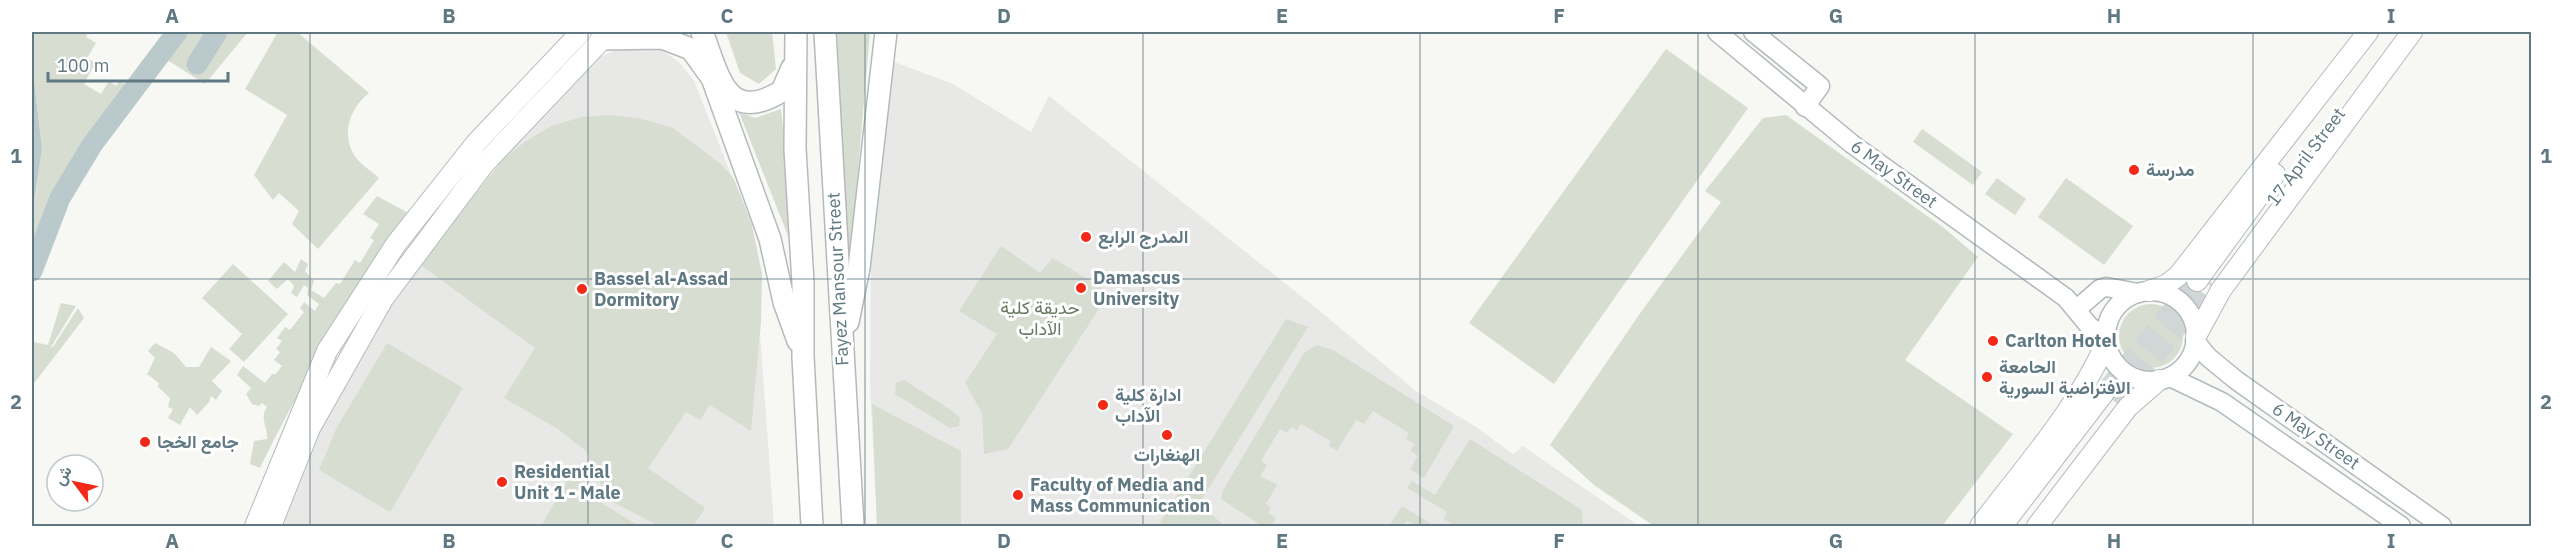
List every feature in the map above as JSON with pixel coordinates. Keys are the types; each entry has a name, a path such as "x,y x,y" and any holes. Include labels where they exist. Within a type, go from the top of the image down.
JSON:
{"highway":[{"path":"702,32 726,92 740,102 755,104 782,91 797,56"},
{"name":"Fayez Mansour Street","path":"796,32 795,148 803,283 803,357 812,526"},
{"name":"Fayez Mansour Street","path":"825,32 853,526"},
{"path":"842,346 859,268 886,32"},
{"path":"597,34 662,38 691,49 712,78 770,240 784,302 803,357"}],"main road":[{"name":"6 May Street","path":"1717,32 1852,144 2066,298 2077,309 2079,316 2106,340"},
{"path":"1753,32 1820,86 1805,106"},
{"path":"1980,526 2077,397 2098,363 2110,319 2116,308 2126,299 2166,285 2178,276 2368,32"},
{"name":"17 April Street","path":"2380,32 2204,282 2402,32"},
{"path":"2037,526 2122,414 2164,378 2187,362 2196,338 2221,290 2412,32"},
{"path":"255,526 327,351 396,244 476,143 597,34"},
{"path":"271,526 310,428 383,299 484,164 597,34"},
{"path":"2077,309 2100,289 2106,287 2169,295 2185,307 2194,326 2196,338"},
{"name":"6 May Street","path":"2196,338 2222,369 2442,526"},
{"path":"2106,340 2116,364 2125,373 2147,381 2164,378"},
{"name":"6 May Street","path":"2164,378 2222,402 2401,526"},
{"path":"2002,526 2111,399 2026,526"},
{"path":"2291,450 2307,429"}],"shaded area":[{"name":"Bassel al-Assad Dormitory","path":"625,46 650,46 661,50 679,62 694,81 744,207 762,274 760,333 774,526 282,526 320,430 392,303 419,264 504,158 598,58"},
{"name":"Damascus University","path":"894,62 953,84 1031,132 1049,96 1321,312 1416,391 1473,425 1513,454 1523,446 1639,526 877,526 870,384 871,243"},
{"path":"32,63 42,149 32,214"}],"green space":[{"path":"32,32 89,32 86,37 96,43 87,58 95,63 84,84 101,94 109,81 116,86 119,81 132,88 94,134 52,195 32,258 32,214 42,149 32,63"},
{"path":"184,32 248,32 205,84 161,56"},
{"path":"278,32 297,32 369,93 352,113 348,138 356,158 379,178 318,249 292,224 299,211 279,193 273,200 254,175 287,115 245,89"},
{"path":"726,32 772,32 776,69 759,84 740,73"},
{"path":"837,32 870,32 849,272"},
{"path":"1666,49 1748,108 1554,384 1469,323"},
{"path":"781,109 798,261 739,112 755,118"},
{"path":"608,115 639,118 673,128 721,164 734,179 752,225 762,274 761,322 751,431 710,405 700,420 686,412 648,468 705,508 693,526 659,526 607,499 586,451 558,429 504,398 535,348 419,264 504,158 551,126 582,117"},
{"path":"1786,115 1944,228 1978,257 1905,360 2013,434 1942,526 1654,526 1594,485 1550,445 1641,312 1721,202 1705,191 1763,118"},
{"path":"1922,129 1982,172 1973,185 1913,142"},
{"path":"1997,178 2026,199 2015,215 1985,194"},
{"path":"2066,178 2133,226 2104,265 2038,217"},
{"path":"377,196 410,214 312,371 260,468 250,464 254,441 267,439 264,415 267,407 262,403 259,406 252,404 246,394 251,388 237,375 243,366 265,383 272,374 276,374 282,366 274,360 280,352 276,349 282,341 277,338 285,327 290,330 304,312 300,308 304,302 315,311 319,304 307,295 308,288 304,285 297,297 291,293 294,286 288,279 277,289 268,281 284,262 295,272 301,259 308,264 305,271 314,281 311,290 324,298 336,283 340,284 355,260 360,263 374,240 370,238 379,224 363,214"},
{"name":"حديقة كلية الآداب","path":"1001,246 1040,273 1053,258 1102,288 1106,298 1008,449 984,454 982,413 965,383 997,334 959,311"},
{"path":"233,264 288,314 244,362 229,349 242,334 202,298"},
{"path":"61,303 76,306 51,347 78,308 84,318 32,386 32,346 34,342 48,345"},
{"path":"2151,304 2163,306 2174,313 2181,324 2183,336 2181,348 2174,359 2163,366 2151,368 2139,366 2128,359 2121,348 2119,336 2121,324 2128,313 2139,306"},
{"path":"1286,319 1308,327 1201,501 1201,507 1226,526 1158,526"},
{"path":"155,343 174,353 186,367 199,367 211,347 231,361 212,381 222,391 216,400 211,396 209,402 197,415 190,407 180,425 168,418 173,409 168,407 170,398 158,387 159,383 147,374 155,358 148,351"},
{"path":"387,343 463,388 390,512 319,470 336,429"},
{"path":"1317,345 1333,350 1454,426 1424,478 1410,469 1418,456 1411,451 1414,444 1406,439 1409,433 1373,411 1364,424 1356,420 1337,451 1329,446 1331,441 1301,424 1297,430 1291,427 1287,433 1280,429 1261,461 1267,465 1260,476 1277,485 1266,504 1271,508 1268,513 1276,518 1271,526 1262,526 1221,499 1222,492 1304,353"},
{"path":"904,380 951,410 960,418 959,426 950,428 895,394 896,383"},
{"path":"872,404 961,451 961,526 877,526"},
{"path":"1470,439 1582,510 1583,526 1455,526 1444,519 1447,512 1407,488 1412,481 1435,495"},
{"path":"575,467 588,495 639,526 541,526"},
{"path":"1402,506 1435,526 1417,526 1407,521 1403,526 1389,526"}],"waterway":[{"path":"32,271 60,198 92,145 177,32"},
{"path":"197,64 217,32"}],"tunnel":[{"path":"2104,393 2195,283"},
{"path":"2118,404 2211,283"}],"place":[{"name":"مدرسة","path":"2134,170"},
{"name":"المدرج الرابع","path":"1086,237"},
{"name":"Damascus University","path":"1081,288"},
{"name":"Bassel al-Assad Dormitory","path":"582,289"},
{"name":"Carlton Hotel","path":"1993,341"},
{"name":"الحامعة الافتراضية السورية","path":"1987,377"},
{"name":"ادارة كلية الآداب","path":"1103,405"},
{"name":"الهنغارات","path":"1167,435"},
{"name":"جامع الخجا","path":"145,442"},
{"name":"Residential Unit 1 - Male","path":"502,482"},
{"name":"Faculty of Media and Mass Communication","path":"1018,495"}]}
